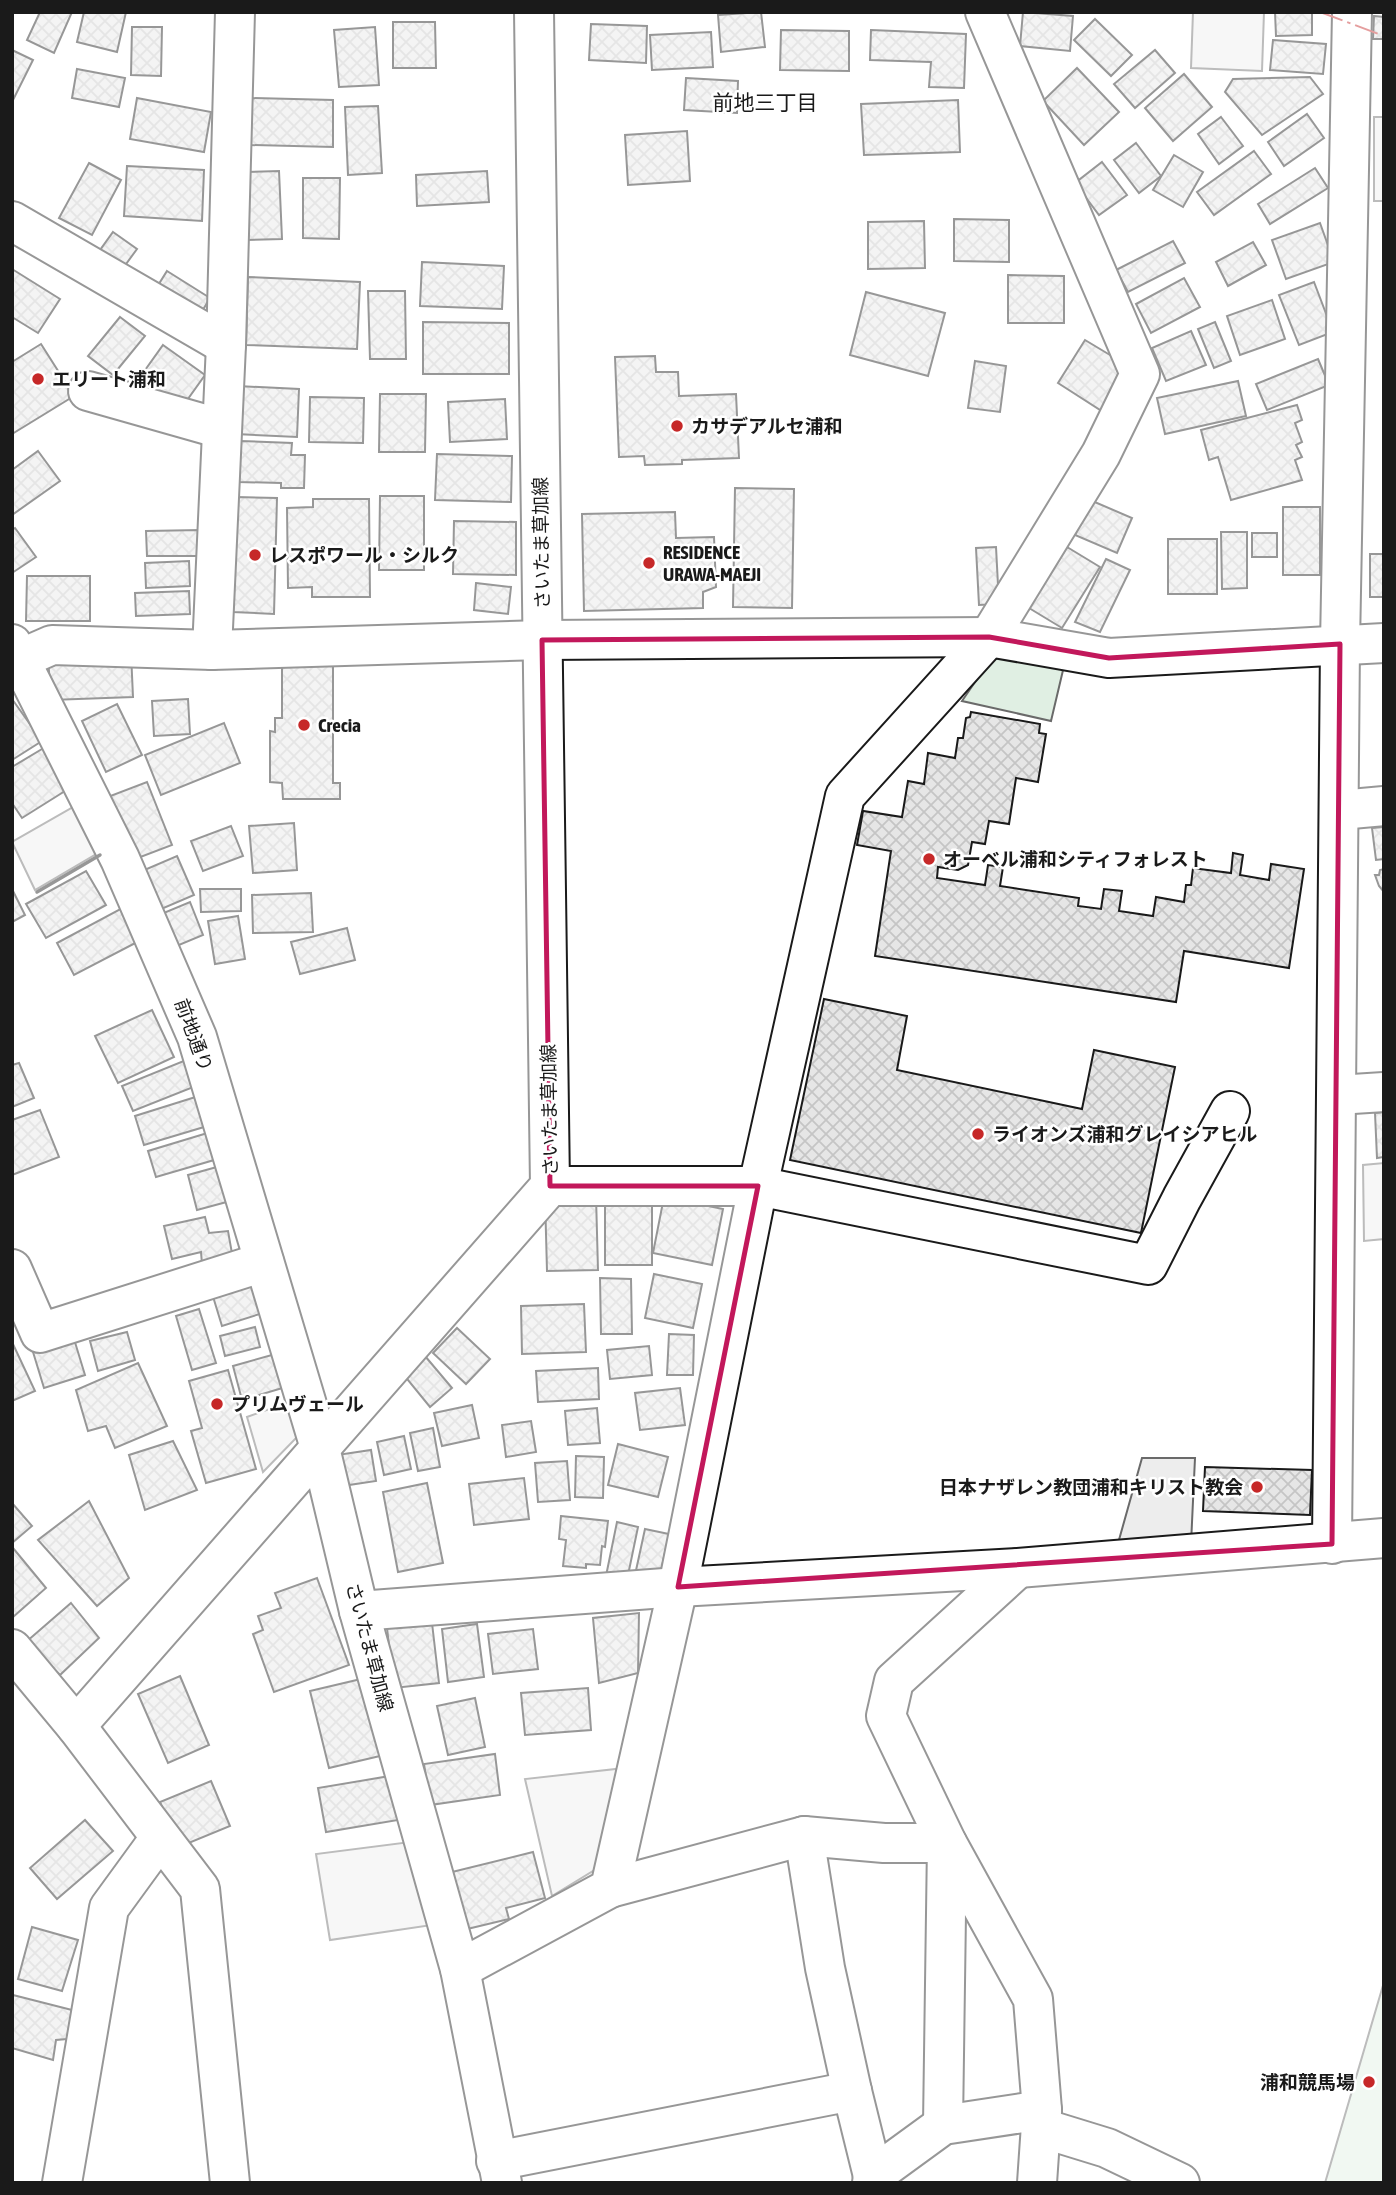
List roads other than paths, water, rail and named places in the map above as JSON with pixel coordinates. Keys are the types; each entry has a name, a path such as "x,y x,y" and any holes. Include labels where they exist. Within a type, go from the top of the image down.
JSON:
{"street":[{"path":"212,650 226,345 235,12"},
{"name":"さいたま草加線","path":"499,2172 460,1969 359,1611 320,1448 550,1186 534,12"},
{"path":"610,1888 678,1587 758,1186 845,796 989,637 1101,454 1140,374 985,12"},
{"path":"1332,1544 1340,644 1352,12"},
{"path":"12,220 226,345"},
{"path":"88,391 222,429"},
{"path":"15,657 52,645 212,650 542,640 989,637 1109,658 1384,643"},
{"name":"前地通り","path":"15,657 120,859 197,1037 320,1448"},
{"path":"1340,810 1384,806"},
{"path":"1338,1095 1384,1092"},
{"path":"550,1186 758,1186 1148,1265 1230,1111"},
{"path":"12,1269 40,1333 264,1262"},
{"path":"76,1726 320,1448"},
{"path":"359,1611 678,1587 1018,1568 1384,1538"},
{"path":"1018,1568 894,1681 886,1716 947,1843 1033,1999 1042,2119 1037,2183"},
{"path":"12,1649 76,1726 200,1889 230,2183"},
{"path":"460,1969 610,1888 804,1836 884,1843 947,1843"},
{"path":"804,1836 825,1968 873,2180 943,2125 1042,2119 1180,2183"},
{"path":"62,2183 109,1908 160,1838"},
{"path":"943,2125 947,1843"},
{"path":"499,2172 852,2091"}],"place":[{"name":"エリート浦和","path":"38,379"},
{"name":"カサデアルセ浦和","path":"677,426"},
{"name":"レスポワール・シルク","path":"255,555"},
{"name":"RESIDENCE URAWA-MAEJI","path":"649,563"},
{"name":"Crecia","path":"304,725"},
{"name":"オーベル浦和シティフォレスト","path":"929,859"},
{"name":"ライオンズ浦和グレイシアヒル","path":"978,1134"},
{"name":"プリムヴェール","path":"217,1404"},
{"name":"日本ナザレン教団浦和キリスト教会","path":"1257,1487"},
{"name":"浦和競馬場","path":"1369,2082"}],"district":[{"name":"前地三丁目","path":"765,103"}]}
